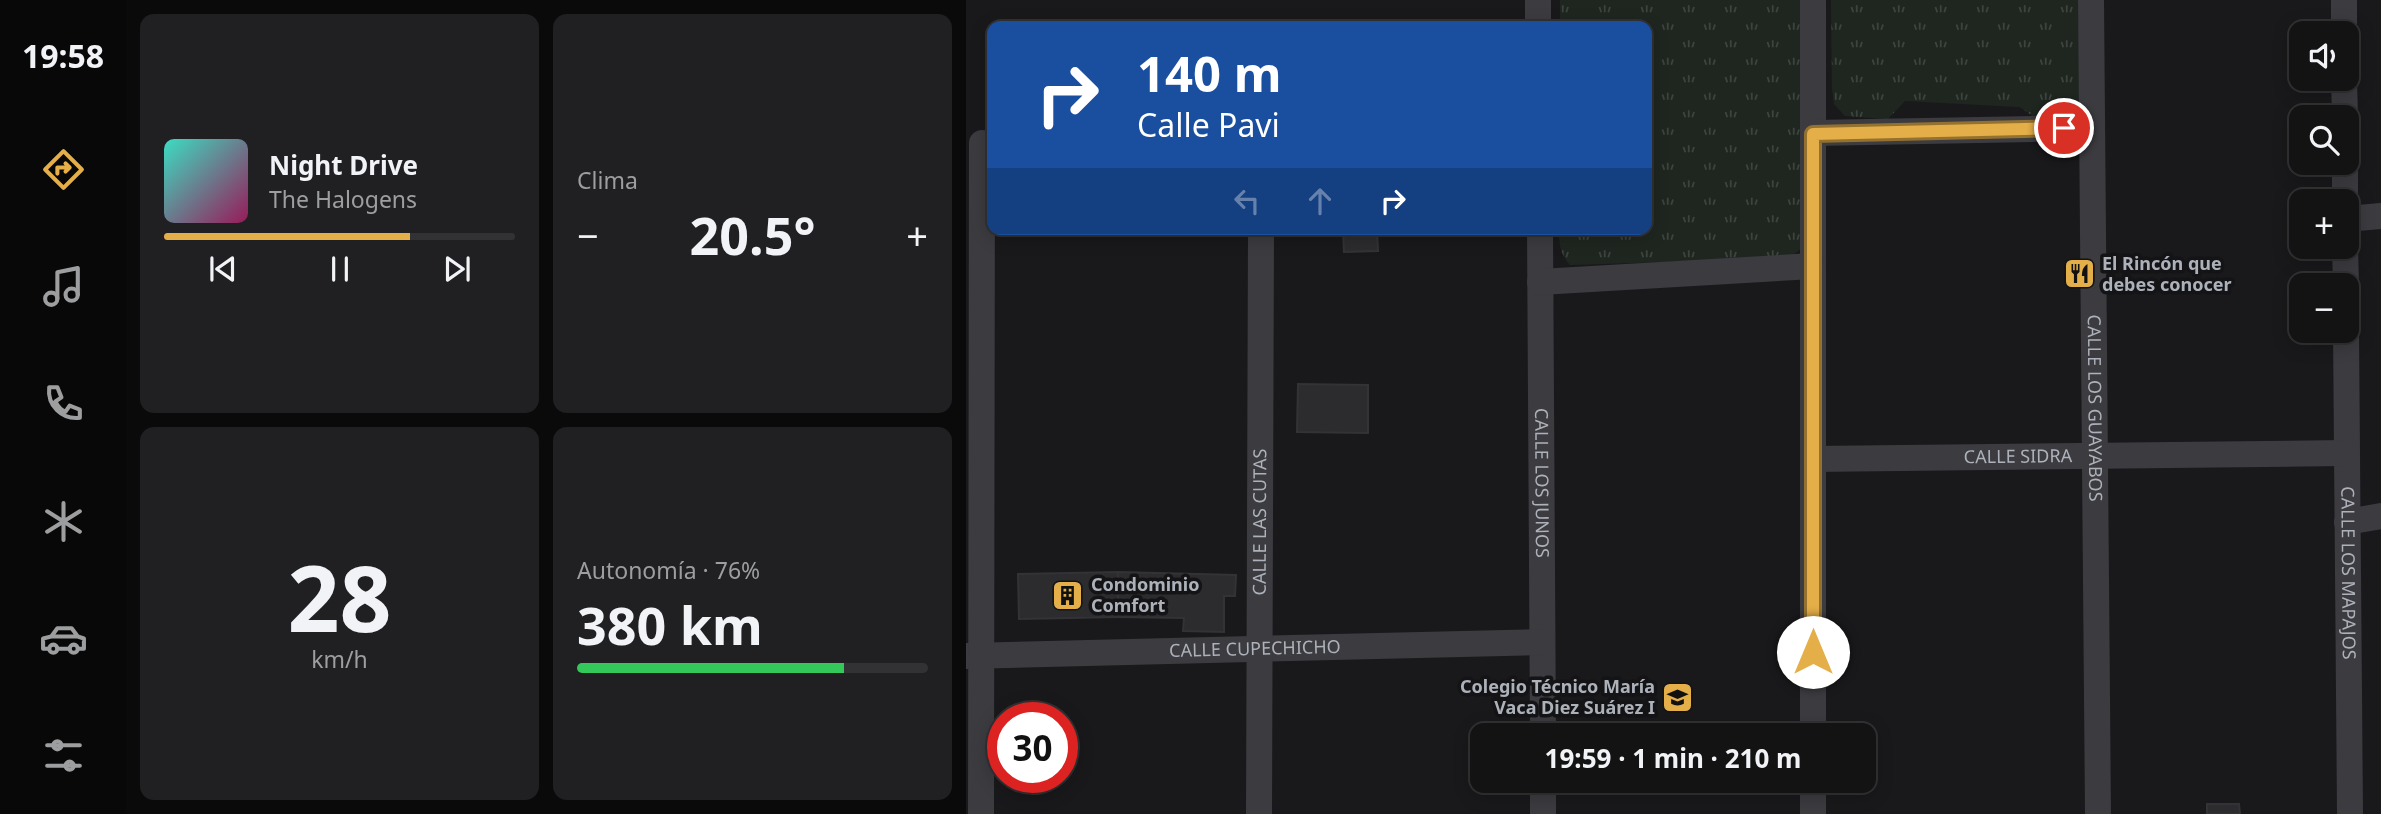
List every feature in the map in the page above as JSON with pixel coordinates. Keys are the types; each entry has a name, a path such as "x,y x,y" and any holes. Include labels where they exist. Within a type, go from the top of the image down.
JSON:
{"street":[{"path":"1538,0 1538,21"},
{"path":"1813,0 1813,723"},
{"name":"CALLE LOS GUAYABOS","path":"2091,0 2098,814"},
{"path":"2344,0 2344,21"},
{"path":"1813,134 2092,128"},
{"path":"980,142 974,655 981,814"},
{"path":"2359,218 2381,216"},
{"name":"CALLE LAS CUTAS","path":"1259,814 1261,235"},
{"name":"CALLE LOS JUNOS","path":"1540,235 1543,723"},
{"path":"1540,282 1813,266"},
{"name":"CALLE LOS MAPAJOS","path":"2346,343 2350,814"},
{"name":"CALLE SIDRA","path":"1813,459 2347,453"},
{"path":"2347,522 2381,516"},
{"name":"CALLE CUPECHICHO","path":"974,655 1542,642"},
{"path":"1543,793 1543,814"},
{"path":"1813,793 1813,814"}],"green space":[{"path":"1560,0 1805,0 1807,243 1786,258 1570,265 1564,257 1559,235 1652,235 1652,21 1560,21"},
{"path":"1831,0 2078,0 2080,105 2076,112 2058,120 2039,121 2020,107 1905,101 1888,119 1845,116 1834,104 1832,88"}],"building":[{"path":"1343,235 1377,235 1378,251 1344,252"},
{"path":"1298,384 1368,385 1368,433 1297,432"},
{"path":"1118,572 1236,575 1235,596 1224,596 1224,632 1183,631 1184,618 1118,617"},
{"name":"Condominio Comfort","path":"1118,572 1118,617 1019,619 1018,574"},
{"path":"2207,804 2239,804 2240,814 2207,814"}],"place":[{"name":"El Rincón que debes conocer","path":"2079,274"},
{"name":"Condominio Comfort","path":"1068,595"},
{"name":"Colegio Técnico María Vaca Diez Suárez I","path":"1678,697"}],"route":[{"path":"1813,652 1813,134 2064,128"}]}
